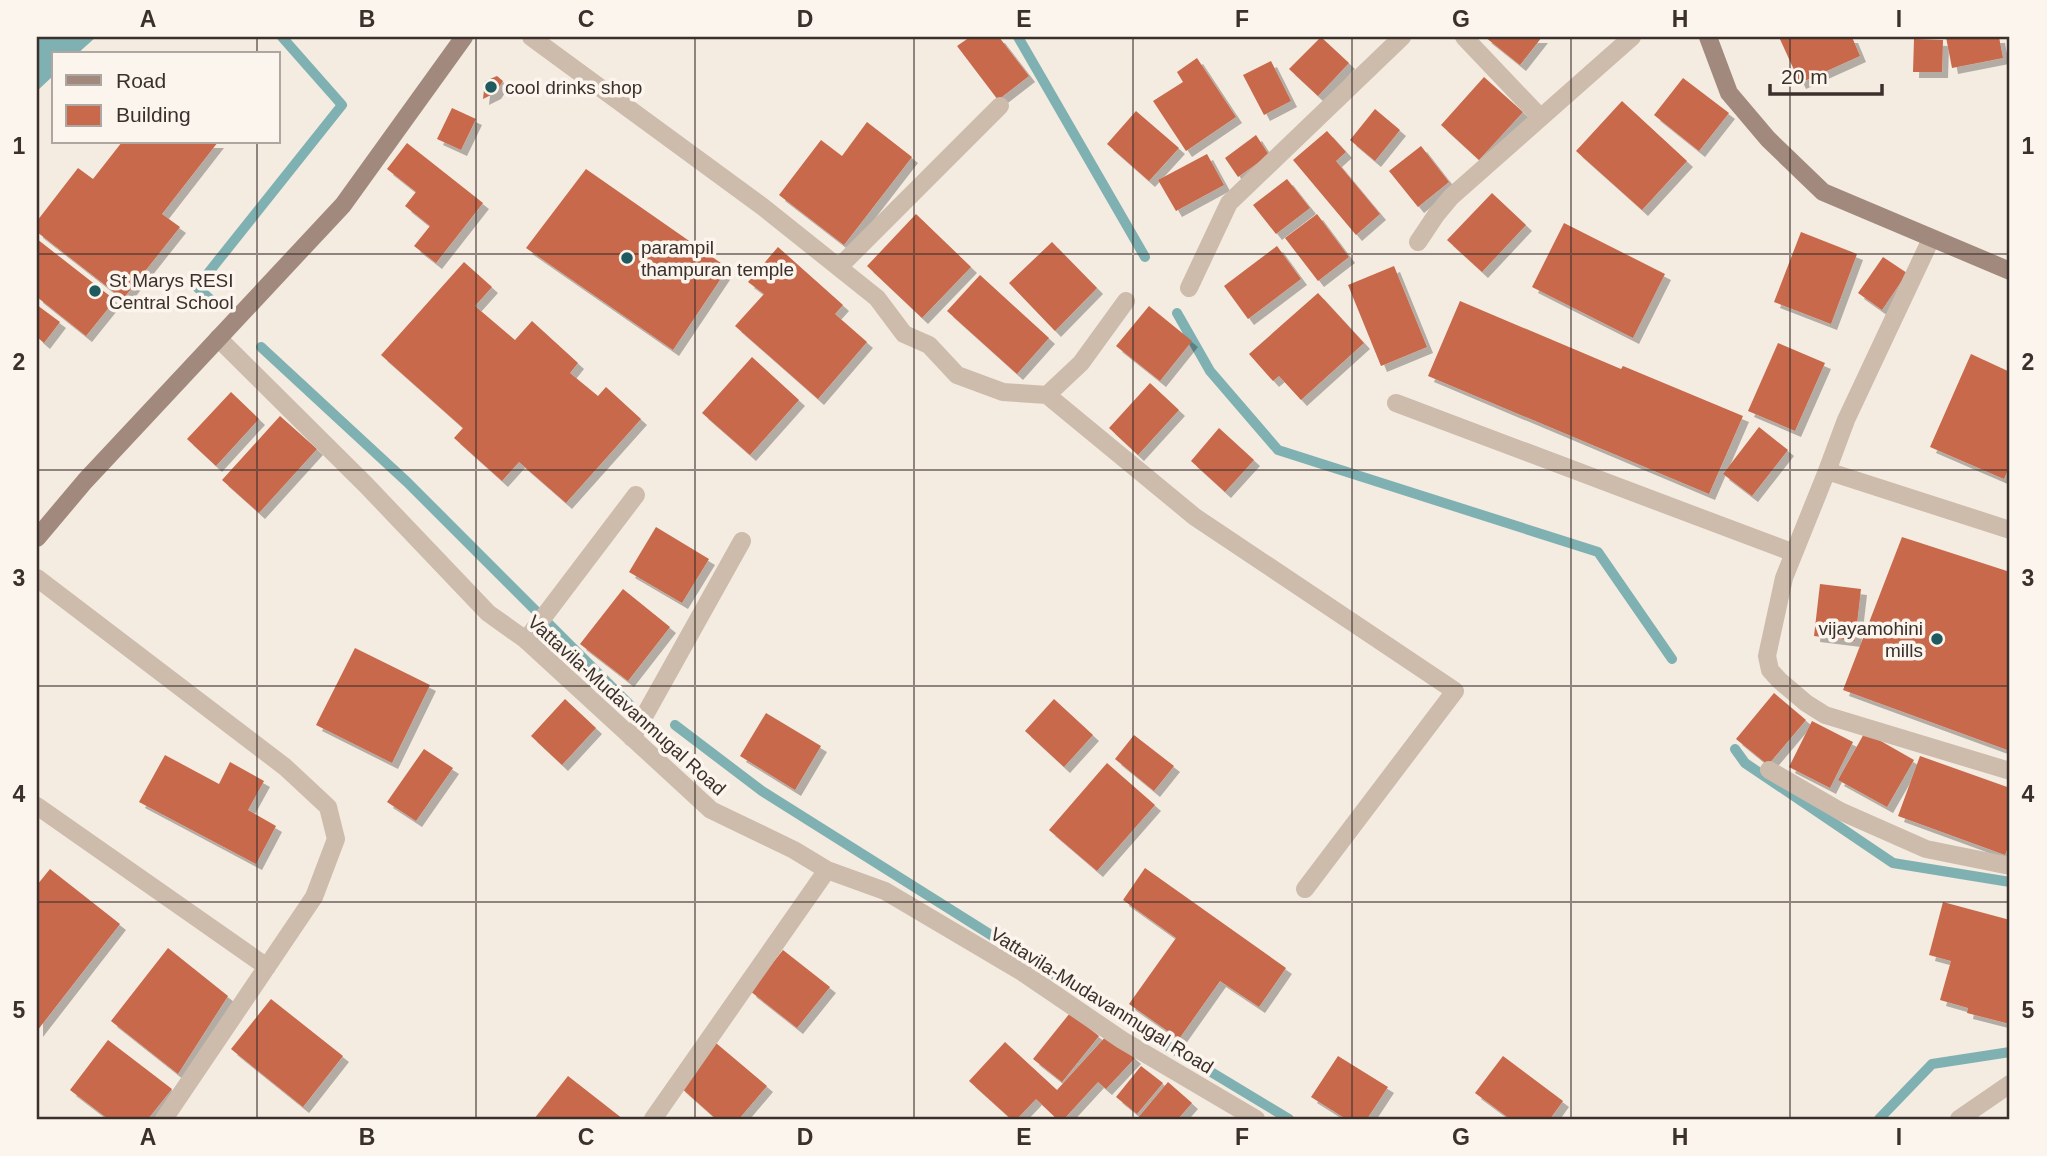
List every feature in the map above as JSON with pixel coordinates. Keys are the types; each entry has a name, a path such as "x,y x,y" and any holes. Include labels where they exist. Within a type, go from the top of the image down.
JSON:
{"street":[{"path":"37,538 85,481 343,205 464,37"},
{"path":"531,37 763,207 839,267 877,298 904,334 929,345 957,374 1003,392 1046,395 1195,517 1455,691 1305,888"},
{"path":"1189,288 1229,203 1402,37"},
{"path":"1465,37 1541,117"},
{"path":"1419,242 1451,197 1632,37"},
{"path":"1709,37 1728,93 1768,139 1823,192 2010,271"},
{"path":"839,267 1000,106"},
{"path":"1931,239 1846,420 1784,578 1767,656 1770,670 1779,680 1806,704 1825,715 2010,771"},
{"path":"1046,395 1081,363 1126,301"},
{"name":"Vattavila-Mudavanmugal Road","path":"218,338 366,485 488,614 526,640 711,810 794,850 827,870 885,891 1022,972 1122,1040 1256,1119"},
{"path":"1396,403 1794,553"},
{"path":"1827,471 2010,530"},
{"path":"526,640 636,495"},
{"path":"632,738 742,541"},
{"path":"37,578 285,767 328,807 336,839 314,897 164,1119"},
{"path":"1769,770 1840,811 1926,849 2010,866"},
{"path":"37,806 267,967"},
{"path":"653,1119 827,870"},
{"path":"1959,1119 2010,1084"}],"water":[{"path":"37,37 96,37 79,52 52,52 52,77 37,91"}],"building":[{"path":"970,37 999,37 1029,76 998,100 957,46"},
{"path":"1321,37 1349,63 1318,96 1289,69"},
{"path":"1485,37 1542,37 1520,65"},
{"path":"1779,37 1852,37 1860,56 1800,83"},
{"path":"1946,37 1999,37 2003,58 1952,68"},
{"path":"1914,39 1943,40 1942,72 1913,72"},
{"path":"1197,58 1236,117 1186,151 1153,101 1183,82 1177,72"},
{"path":"1271,61 1291,101 1264,115 1243,75"},
{"name":"cool drinks shop","path":"497,76 503,81 495,93 483,99 485,81"},
{"path":"1484,77 1523,112 1479,160 1441,125"},
{"path":"1683,78 1729,113 1699,151 1654,115"},
{"path":"1622,101 1687,161 1642,210 1576,151"},
{"path":"452,108 476,119 461,150 437,139"},
{"path":"1375,109 1400,130 1375,161 1350,140"},
{"path":"1136,111 1179,148 1149,181 1107,144"},
{"path":"867,122 912,157 844,245 779,195 821,140 842,156"},
{"path":"1327,131 1346,152 1336,161 1380,214 1356,235 1293,160"},
{"path":"1256,135 1269,155 1238,177 1225,158"},
{"path":"407,143 483,203 436,263 414,246 430,226 405,206 416,192 387,169"},
{"path":"120,144 216,144 162,214 180,227 123,299 37,232 37,221 78,168 93,179"},
{"path":"1421,146 1449,182 1418,207 1389,171"},
{"path":"1207,154 1224,185 1176,211 1158,180"},
{"name":"parampil thampuran temple","path":"586,169 728,268 673,350 526,248"},
{"path":"1287,179 1310,208 1276,234 1253,205"},
{"path":"1492,193 1526,225 1482,272 1447,240"},
{"path":"916,214 971,267 922,318 867,266"},
{"path":"1317,214 1349,257 1318,281 1285,238"},
{"path":"1564,223 1665,274 1633,338 1532,287"},
{"path":"1801,232 1857,254 1831,324 1774,302"},
{"path":"37,239 115,300 86,336 37,297"},
{"path":"1052,242 1097,288 1055,331 1009,283"},
{"path":"1277,246 1301,279 1248,319 1224,286"},
{"path":"778,247 843,305 835,314 867,342 818,399 735,326 764,294 748,282"},
{"path":"1883,257 1907,273 1882,310 1858,293"},
{"path":"464,262 492,287 475,306 515,340 532,321 578,363 570,373 598,396 606,387 641,419 566,503 519,462 502,481 454,438 463,428 381,355"},
{"path":"1394,266 1427,347 1381,366 1348,285"},
{"path":"980,275 1049,338 1017,374 947,311"},
{"path":"1318,293 1364,343 1301,400 1279,376 1273,381 1249,354"},
{"path":"1460,301 1621,369 1623,366 1743,416 1709,494 1428,376"},
{"path":"37,305 60,322 44,343 37,337"},
{"path":"1149,306 1192,341 1160,381 1116,346"},
{"path":"1778,343 1825,363 1795,431 1748,411"},
{"path":"1971,354 2010,372 2010,465 2004,479 1930,447"},
{"path":"752,357 799,400 750,455 702,413"},
{"path":"1150,383 1179,410 1138,455 1109,428"},
{"path":"231,392 259,419 216,466 187,439"},
{"path":"280,416 317,449 259,513 222,480"},
{"path":"1759,427 1788,450 1752,496 1723,474"},
{"path":"1219,428 1254,460 1225,492 1191,461"},
{"path":"656,527 709,559 682,603 629,572"},
{"name":"vijayamohini mills","path":"1902,537 2010,572 2010,751 1843,690"},
{"path":"1820,584 1861,589 1855,641 1814,636"},
{"path":"623,589 670,627 628,681 580,644"},
{"path":"355,648 430,685 392,763 316,725"},
{"path":"1774,693 1806,720 1768,765 1736,739"},
{"path":"565,699 596,728 562,765 531,736"},
{"path":"1054,699 1093,735 1064,767 1025,731"},
{"path":"766,713 821,746 795,790 740,756"},
{"path":"1812,721 1853,742 1830,788 1789,767"},
{"path":"1865,732 1914,760 1887,807 1838,780"},
{"path":"1134,735 1174,766 1154,791 1115,759"},
{"path":"424,749 453,768 416,821 387,802"},
{"path":"165,755 219,784 230,762 264,781 248,810 276,826 256,864 139,802"},
{"path":"1920,756 2010,788 2010,842 2005,855 1898,816"},
{"path":"1107,763 1155,805 1097,871 1049,830"},
{"path":"1145,868 1286,968 1259,1007 1220,981 1179,1039 1129,1004 1176,938 1123,900"},
{"path":"50,869 120,924 37,1031 37,885"},
{"path":"1943,902 2010,920 2010,1024 1967,1013 1968,1008 1940,1000 1951,961 1929,955"},
{"path":"168,948 228,996 178,1074 111,1021"},
{"path":"783,950 830,987 797,1028 750,991"},
{"path":"271,999 343,1056 303,1107 231,1049"},
{"path":"1070,1013 1099,1036 1062,1082 1033,1059"},
{"path":"1108,1034 1135,1058 1106,1089 1098,1082 1064,1119 1057,1119 1036,1099 1017,1119 1011,1119 969,1081 1005,1042 1057,1090"},
{"path":"108,1040 172,1089 148,1119 108,1119 70,1090"},
{"path":"716,1043 767,1086 739,1119 716,1119 679,1086"},
{"path":"1338,1056 1388,1087 1367,1119 1346,1119 1311,1097"},
{"path":"1503,1056 1563,1101 1550,1119 1510,1119 1475,1093"},
{"path":"1141,1066 1163,1083 1137,1114 1116,1097"},
{"path":"568,1076 623,1119 534,1119"},
{"path":"1168,1082 1192,1103 1178,1119 1137,1119"}],"waterway":[{"path":"212,301 197,287 342,105 282,37"},
{"path":"1018,37 1145,257"},
{"path":"1177,313 1210,371 1278,450 1598,552 1672,659"},
{"path":"261,347 407,482 630,705"},
{"path":"675,725 762,791 1158,1040 1289,1119"},
{"path":"1735,749 1745,763 1893,863 2010,882"},
{"path":"1879,1119 1932,1064 2010,1052"}],"place":[{"name":"cool drinks shop","path":"491,87"},
{"name":"parampil thampuran temple","path":"627,258"},
{"name":"St Marys RESI Central School","path":"95,291"},
{"name":"vijayamohini mills","path":"1937,639"}]}
